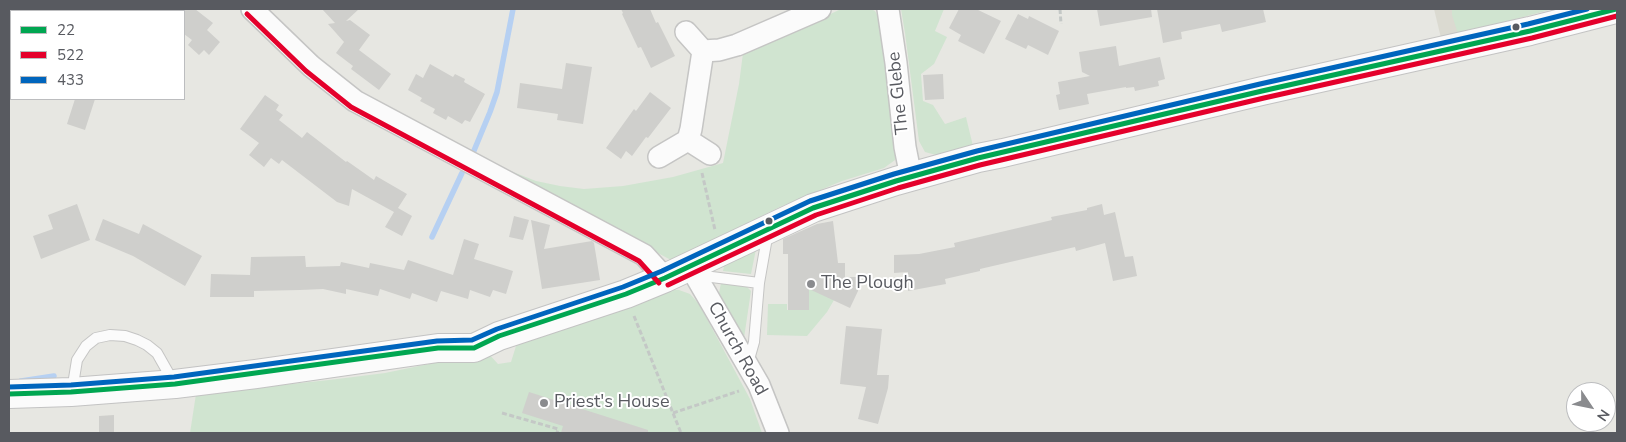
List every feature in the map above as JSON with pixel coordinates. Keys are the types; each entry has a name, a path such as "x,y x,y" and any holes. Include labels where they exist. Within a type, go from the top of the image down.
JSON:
{"street":[{"path":"252,9 311,66 354,101 644,255 665,278"},
{"path":"703,51 719,50 738,45 820,9"},
{"name":"The Glebe","path":"888,9 905,147 911,177"},
{"path":"9,394 72,392 175,384 438,348 474,348 499,336 626,294 665,278 693,271 719,253 813,208 911,177 978,158 1262,91 1530,31 1616,9"},
{"path":"686,32 703,51"},
{"path":"659,157 697,146 691,130 703,51"},
{"name":"Church Road","path":"693,271 759,385 778,433"}],"lane":[{"path":"748,365 754,342 759,283 769,228"},
{"path":"693,271 759,283"},
{"path":"72,392 77,360 86,346 96,338 110,335 131,338 147,345 157,353 175,384"}],"path":[{"path":"1060,9 1060,24"},
{"path":"697,146 719,253"},
{"path":"626,294 681,433"},
{"path":"672,413 759,385"},
{"path":"502,412 558,429 557,433"}],"shaded area":[{"path":"1434,9 1553,9 1441,38"}],"green space":[{"path":"841,9 871,9 875,11 883,25 898,151 895,160 884,168 842,181 782,206 671,260 506,173 508,170 536,181 584,189 623,186 673,177 723,163 739,84 743,53"},
{"path":"901,9 944,9 935,31 947,37 934,64 921,74 923,101 933,105 945,124 966,117 973,146 936,155 925,152 919,141"},
{"path":"1452,9 1553,9 1458,34"},
{"path":"757,244 751,274 723,271 725,261"},
{"path":"721,283 747,287 751,291 744,338 719,293"},
{"path":"809,289 826,290 834,300 827,312 807,336 767,335 768,304 787,304 787,310 809,310"},
{"path":"669,290 679,290 690,294 699,304 750,399 762,433 190,433 196,394 385,373 487,352 498,364 511,362 516,346 530,338"}],"building":[{"path":"195,9 213,23 207,30 220,42 209,55 204,50 199,55 188,45 192,40 185,35 184,10"},
{"path":"322,9 359,9 346,21 350,20 370,35 359,50 391,74 379,90 351,69 353,66 336,53 344,42 328,24 335,23"},
{"path":"621,9 650,9 675,56 651,68 641,47 638,48"},
{"path":"959,9 976,9 1001,21 984,54 958,41 961,35 949,28"},
{"path":"1097,9 1151,9 1152,17 1100,26"},
{"path":"1157,9 1263,9 1266,22 1222,32 1220,24 1181,32 1182,39 1163,43"},
{"path":"1018,14 1028,19 1029,16 1059,31 1048,55 1028,45 1026,49 1005,39"},
{"path":"1116,46 1119,66 1160,57 1165,79 1158,81 1159,86 1135,91 1134,87 1126,87 1087,94 1089,104 1059,110 1056,95 1060,94 1058,82 1090,76 1082,72 1079,52"},
{"path":"566,63 592,67 583,124 557,120 558,114 517,108 520,83 562,89"},
{"path":"430,64 453,77 455,74 465,79 464,82 485,94 470,122 465,120 462,124 448,116 446,120 433,113 435,109 420,101 422,98 408,90 416,74 423,78"},
{"path":"943,74 944,99 925,100 923,75"},
{"path":"650,92 671,108 632,156 626,151 621,159 606,148 634,109 636,111"},
{"path":"265,95 279,105 276,110 283,115 279,120 302,138 307,132 346,162 374,180 376,176 407,194 398,208 412,216 402,236 385,227 394,212 352,189 349,206 337,202 282,160 279,164 271,158 264,167 249,155 259,143 240,129"},
{"path":"75,100 95,100 85,130 67,124"},
{"path":"77,204 90,240 41,259 33,236 53,229 48,215"},
{"path":"1102,204 1104,215 1115,212 1125,257 1133,256 1137,276 1113,281 1105,243 1076,251 1075,247 980,269 980,271 945,279 946,284 908,291 908,272 894,273 894,255 919,254 955,247 954,243 1052,220 1051,217 1087,210 1087,208"},
{"path":"514,216 529,220 523,240 509,237"},
{"path":"103,219 139,234 143,224 202,256 185,286 133,256 95,240"},
{"path":"531,220 550,225 544,249 592,241 594,243 600,280 542,289"},
{"path":"833,221 838,263 845,263 845,277 859,277 858,291 850,308 809,289 809,310 788,310 788,254 783,254 783,239 817,224"},
{"path":"464,239 479,244 474,259 513,271 506,294 493,290 490,297 470,290 468,299 441,291 437,302 412,293 410,299 380,289 378,296 346,289 346,294 323,289 254,291 254,297 210,297 211,274 250,275 251,257 305,256 306,267 340,266 341,262 369,268 370,263 404,270 408,260 453,275"},
{"path":"846,326 882,329 877,375 889,375 888,388 878,424 858,419 866,387 840,384"},
{"name":"Priest's House","path":"529,392 648,430 648,433 561,433 563,426 522,413"},
{"path":"114,415 114,433 99,433 99,416"}],"waterway":[{"path":"473,153 497,92 513,9"},
{"path":"432,237 462,173"},
{"path":"21,381 54,376"}],"transit line":[{"name":"433","path":"9,387 71,385 174,377 437,341 472,340 497,329 623,287 662,271 810,201 894,174 977,151 1587,9"},
{"name":"22","path":"9,394 71,392 175,384 438,348 474,348 499,336 626,294 665,278 813,208 896,181 978,158 1262,91 1530,31 1616,9"},
{"name":"522","path":"247,14 306,71 351,107 639,261 659,283"},
{"name":"522","path":"668,285 816,215 898,188 980,165 1264,98 1532,38 1617,16"}],"place":[{"name":"The Plough","path":"811,284"},
{"name":"Priest's House","path":"544,403"}]}
